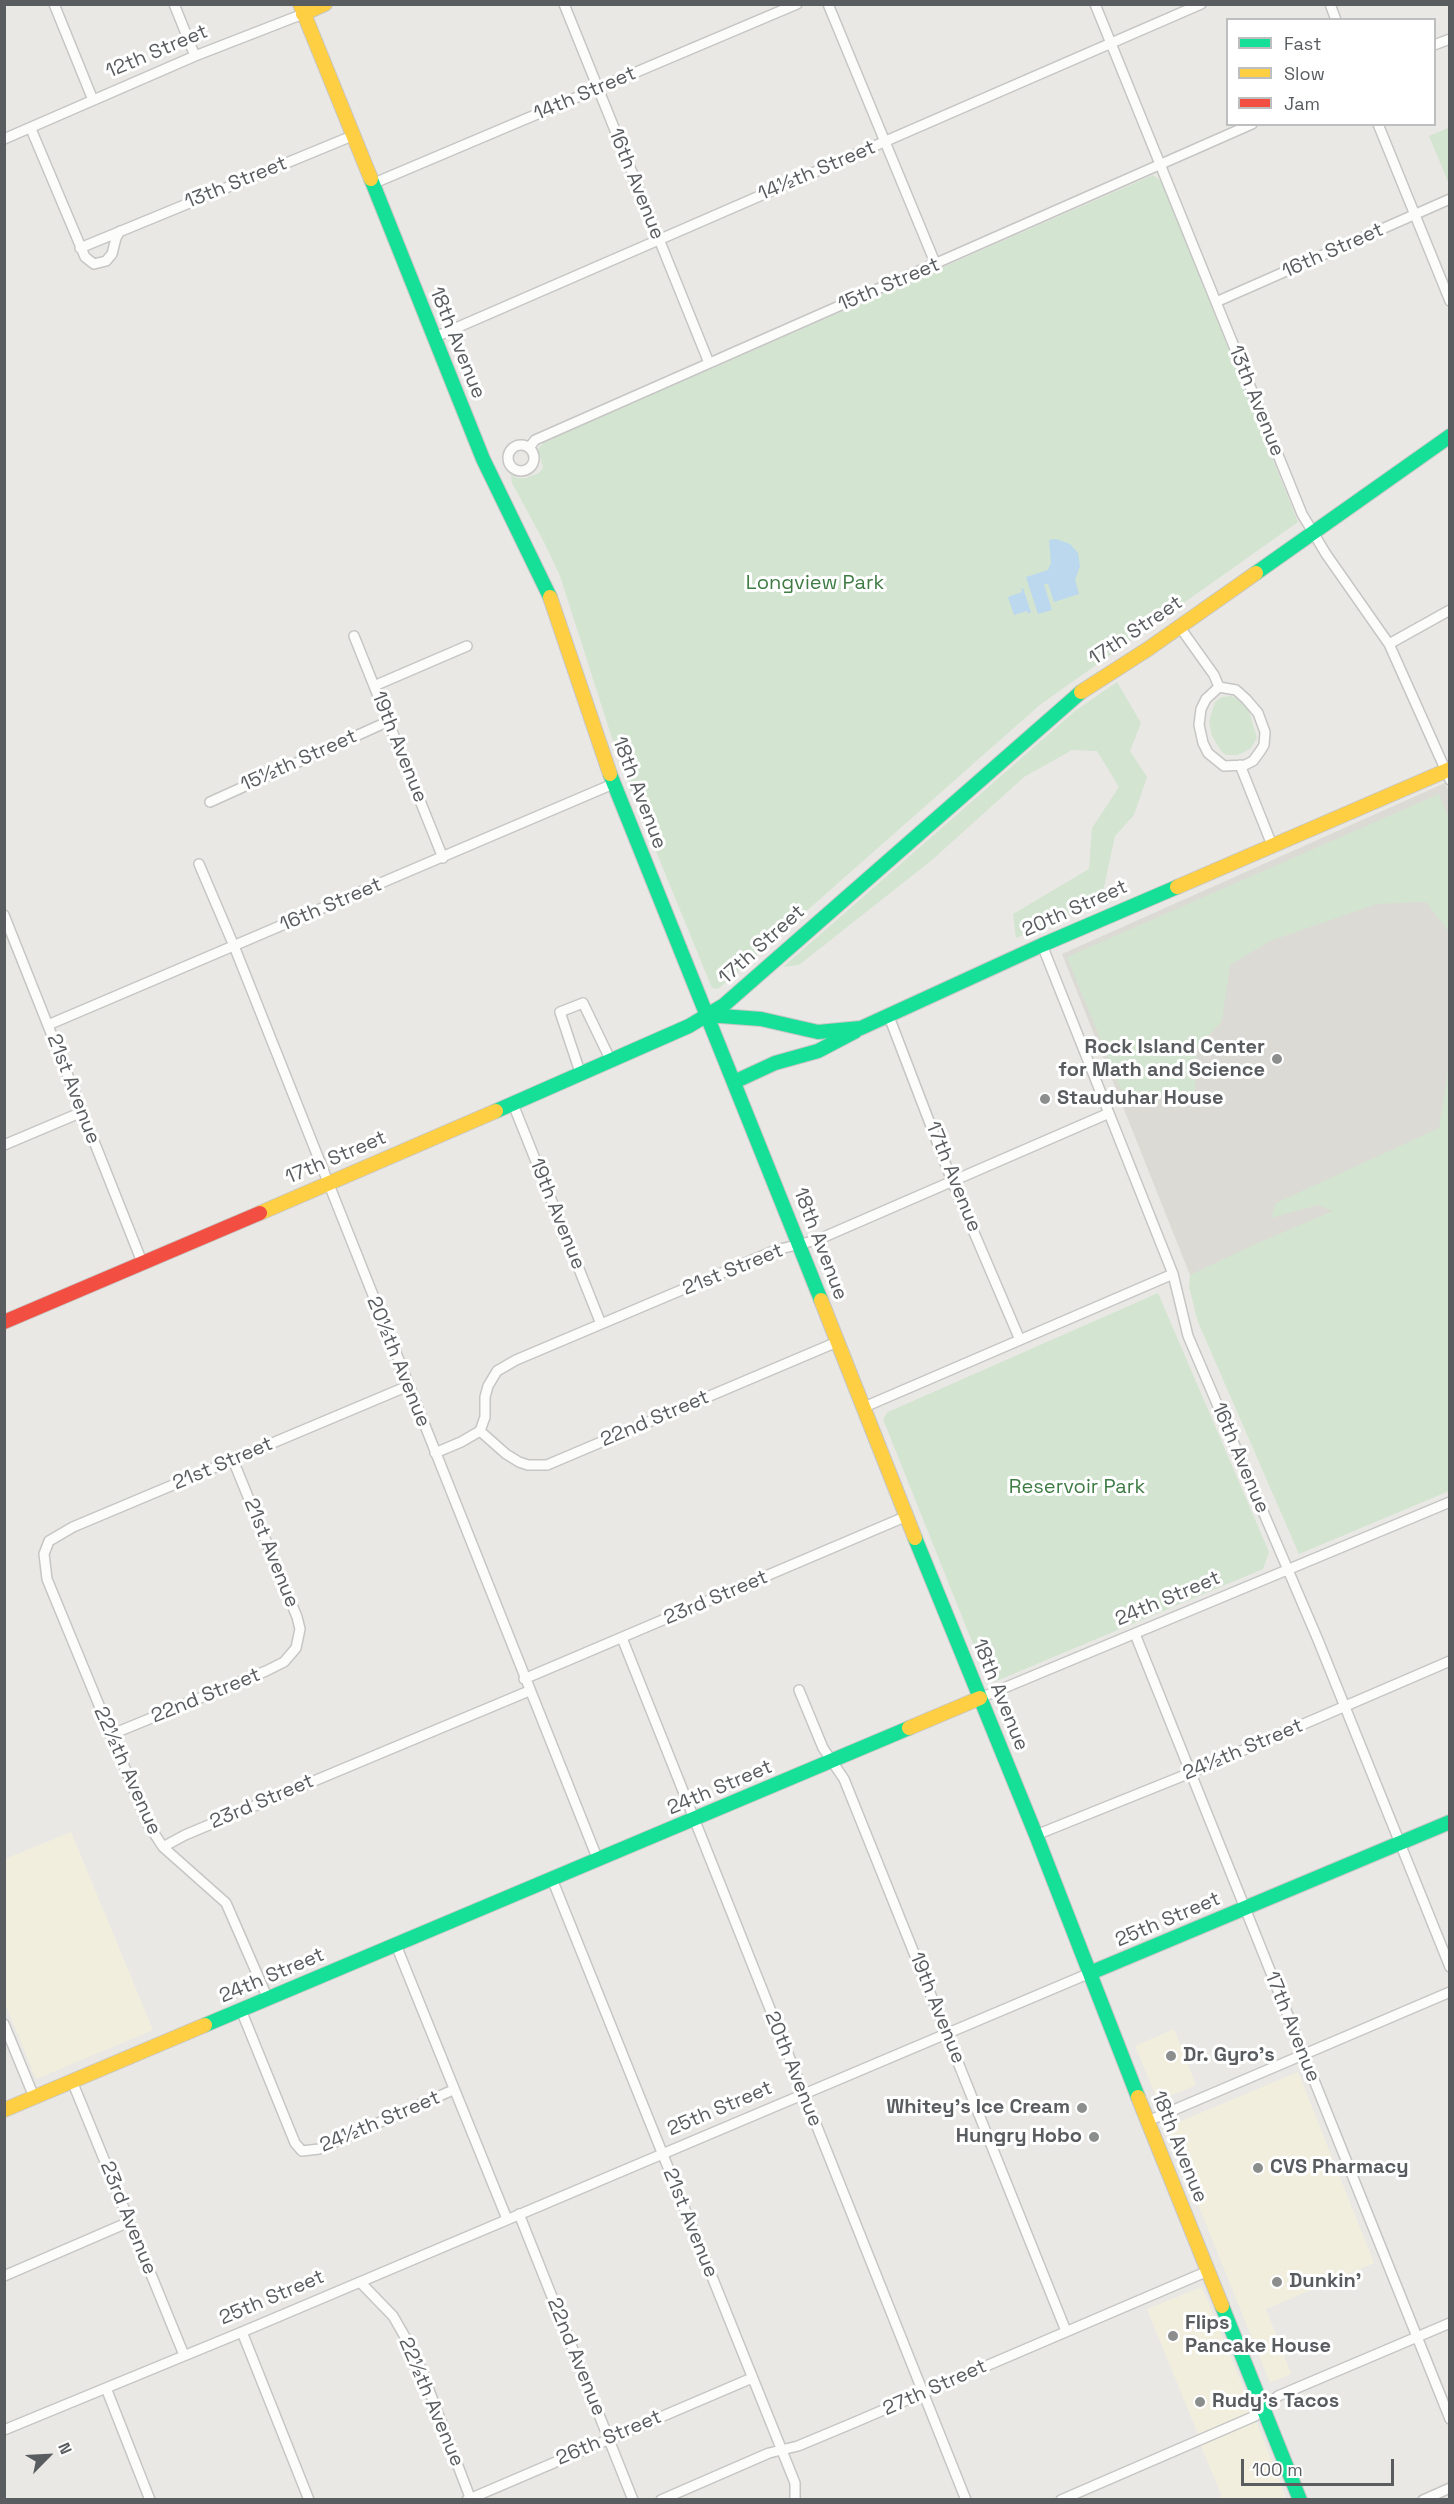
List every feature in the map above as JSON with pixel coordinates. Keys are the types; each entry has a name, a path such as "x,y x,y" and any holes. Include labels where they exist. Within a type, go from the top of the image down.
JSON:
{"street":[{"path":"54,4 93,100"},
{"path":"174,4 195,56"},
{"name":"12th Street","path":"4,139 302,9 326,4"},
{"name":"16th Avenue","path":"564,4 709,363"},
{"name":"14th Street","path":"372,184 797,4"},
{"path":"828,4 936,265"},
{"name":"13th Avenue","path":"1095,4 1302,514 1389,644 1448,773"},
{"name":"14½th Street","path":"433,338 1201,4"},
{"name":"18th Avenue","path":"302,9 483,459 546,585 613,784 800,1244 862,1408 1036,1835 1300,2499"},
{"name":"15th Street","path":"530,448 535,440 1248,126"},
{"path":"1379,126 1449,301"},
{"path":"31,129 80,248 90,262 100,264 106,261 112,254 120,231"},
{"name":"13th Street","path":"80,248 352,136"},
{"name":"16th Street","path":"1216,302 1449,199"},
{"name":"17th Street","path":"4,1322 581,1075 689,1026 724,1005 1083,690 1179,626 1449,436"},
{"path":"1389,644 1449,610"},
{"path":"1179,626 1214,675 1219,687"},
{"name":"19th Avenue","path":"354,636 443,858"},
{"path":"374,686 467,646"},
{"path":"1219,687 1236,690 1258,713 1265,732 1264,745 1253,761 1224,766 1208,753 1203,743 1198,725 1201,709 1206,699 1219,687"},
{"name":"15½th Street","path":"210,802 389,721"},
{"path":"1240,765 1272,845"},
{"name":"20th Street","path":"707,1015 761,1020 818,1032 861,1028 1042,945 1272,845 1448,773"},
{"name":"16th Street","path":"48,1025 613,784"},
{"name":"20½th Avenue","path":"198,864 234,946 598,1860"},
{"name":"21st Avenue","path":"4,915 142,1263"},
{"name":"16th Avenue","path":"1042,945 1107,1114 1173,1274 1188,1336 1289,1570 1449,1967"},
{"path":"581,1075 560,1012 584,1003 611,1061"},
{"name":"17th Avenue","path":"888,1014 952,1181 1020,1340"},
{"path":"734,1082 775,1063 825,1048 861,1028"},
{"name":"19th Avenue","path":"513,1104 602,1324"},
{"path":"4,1145 82,1112"},
{"name":"21st Street","path":"480,1431 485,1417 485,1397 488,1386 497,1371 516,1360 776,1250 817,1240 1107,1114"},
{"path":"862,1408 1173,1274"},
{"name":"22nd Street","path":"480,1431 506,1454 519,1462 528,1466 547,1465 837,1342"},
{"name":"21st Street","path":"45,1550 47,1544 56,1536 73,1527 408,1386"},
{"path":"435,1453 480,1431"},
{"name":"21st Avenue","path":"233,1460 297,1617 300,1629 296,1648"},
{"name":"24th Street","path":"4,2109 1449,1502"},
{"name":"23rd Street","path":"524,1679 907,1516"},
{"name":"22½th Avenue","path":"45,1550 43,1561 48,1579 148,1824 163,1848 226,1903 267,1999"},
{"name":"17th Avenue","path":"1135,1634 1449,2419"},
{"name":"20th Avenue","path":"622,1638 966,2499"},
{"name":"22nd Street","path":"110,1735 266,1671 284,1662 296,1648"},
{"name":"24½th Street","path":"1036,1835 1190,1773 1449,1661"},
{"name":"19th Avenue","path":"799,1689 823,1748 844,1779 1066,2331"},
{"name":"23rd Street","path":"163,1848 185,1835 529,1690"},
{"name":"25th Street","path":"4,2430 243,2332 1449,1822"},
{"name":"21st Avenue","path":"552,1879 795,2483 795,2499"},
{"path":"396,1945 507,2220"},
{"path":"1148,2121 1449,1992"},
{"name":"24½th Street","path":"241,2010 297,2148 306,2152 319,2149 453,2090"},
{"path":"4,2024 34,2097"},
{"name":"23rd Avenue","path":"72,2081 184,2355"},
{"name":"22nd Avenue","path":"519,2214 633,2499"},
{"path":"4,2276 129,2222"},
{"name":"27th Street","path":"661,2499 769,2453 798,2446 1208,2271"},
{"name":"22½th Avenue","path":"360,2282 393,2316 416,2356 470,2499"},
{"path":"1061,2499 1247,2420 1278,2396 1449,2323"},
{"path":"243,2332 309,2499"},
{"name":"26th Street","path":"470,2499 609,2437 752,2378"},
{"path":"106,2388 150,2499"},
{"path":"1423,2499 1449,2488"}],"shaded area":[{"name":"Rock Island Center for Math and Science","path":"1445,783 1450,795 1449,1163 1190,1275 1062,954"},
{"path":"71,1832 153,2030 36,2079 5,2003 5,1859"},
{"path":"1174,2029 1196,2085 1158,2101 1135,2046"},
{"path":"1298,2072 1374,2263 1266,2309 1291,2374 1270,2383 1167,2127"},
{"path":"1202,2287 1253,2411 1198,2434 1147,2309"},
{"path":"1256,2421 1287,2499 1215,2499 1222,2496 1200,2444"}],"green space":[{"path":"1448,128 1450,132 1449,184 1429,136"},
{"name":"Longview Park","path":"1153,175 1161,181 1298,522 1041,704 718,989 712,988 633,795 612,738 560,576 512,483 511,475 526,478 539,473 543,468 538,449 544,442"},
{"path":"1117,682 1141,723 1130,751 1147,777 1134,815 1115,836 1101,901 1016,938 1013,914 1089,869 1092,828 1119,787 1097,751 1072,750 1024,777 932,860 799,965 783,967 1075,711"},
{"path":"1231,696 1240,701 1249,711 1257,738 1250,749 1238,755 1226,755 1221,751 1212,736 1209,722 1215,702 1222,697"},
{"path":"1439,794 1449,819 1449,932 1426,902 1377,904 1270,941 1230,965 1222,1021 1196,1049 1195,1099 1121,1090 1067,957"},
{"path":"1449,1065 1449,1491 1299,1554 1198,1322 1189,1287 1190,1275 1333,1211 1318,1205 1271,1218 1276,1203 1439,1128"},
{"name":"Reservoir Park","path":"1158,1293 1269,1552 1263,1569 994,1682 987,1679 883,1419 888,1412"}],"water":[{"path":"1056,539 1070,544 1078,553 1080,566 1075,580 1079,594 1054,602 1048,584 1044,584 1052,610 1038,614 1026,577 1048,570 1051,563 1049,540"},
{"path":"1023,588 1031,612 1014,615 1008,597 1022,592"}],"traffic: fast":[{"path":"371,179 483,459 550,597"},
{"path":"1256,573 1450,436"},
{"path":"496,1111 689,1026 724,1005 1081,692"},
{"path":"610,774 821,1300"},
{"path":"707,1015 761,1019 818,1032 861,1028 1042,945 1177,887"},
{"path":"734,1082 775,1063 818,1051 856,1031"},
{"path":"915,1538 1036,1835 1138,2097"},
{"path":"205,2025 909,1728"},
{"path":"1090,1973 1450,1822"},
{"path":"1222,2306 1300,2500"}],"traffic: slow":[{"path":"300,4 371,179"},
{"path":"303,14 325,4"},
{"path":"1081,692 1148,649 1256,573"},
{"path":"550,597 610,774"},
{"path":"1177,887 1450,769"},
{"path":"260,1213 496,1111"},
{"path":"821,1300 915,1538"},
{"path":"909,1728 980,1698"},
{"path":"4,2110 205,2025"},
{"path":"1138,2097 1222,2306"}],"traffic: jam":[{"path":"4,1322 260,1213"}],"place":[{"name":"Rock Island Center for Math and Science","path":"1277,1059"},
{"name":"Stauduhar House","path":"1045,1099"},
{"name":"Dr. Gyro's","path":"1171,2056"},
{"name":"Whitey's Ice Cream","path":"1082,2108"},
{"name":"Hungry Hobo","path":"1094,2137"},
{"name":"CVS Pharmacy","path":"1258,2168"},
{"name":"Dunkin'","path":"1277,2282"},
{"name":"Flips Pancake House","path":"1173,2336"},
{"name":"Rudy's Tacos","path":"1200,2402"}]}
